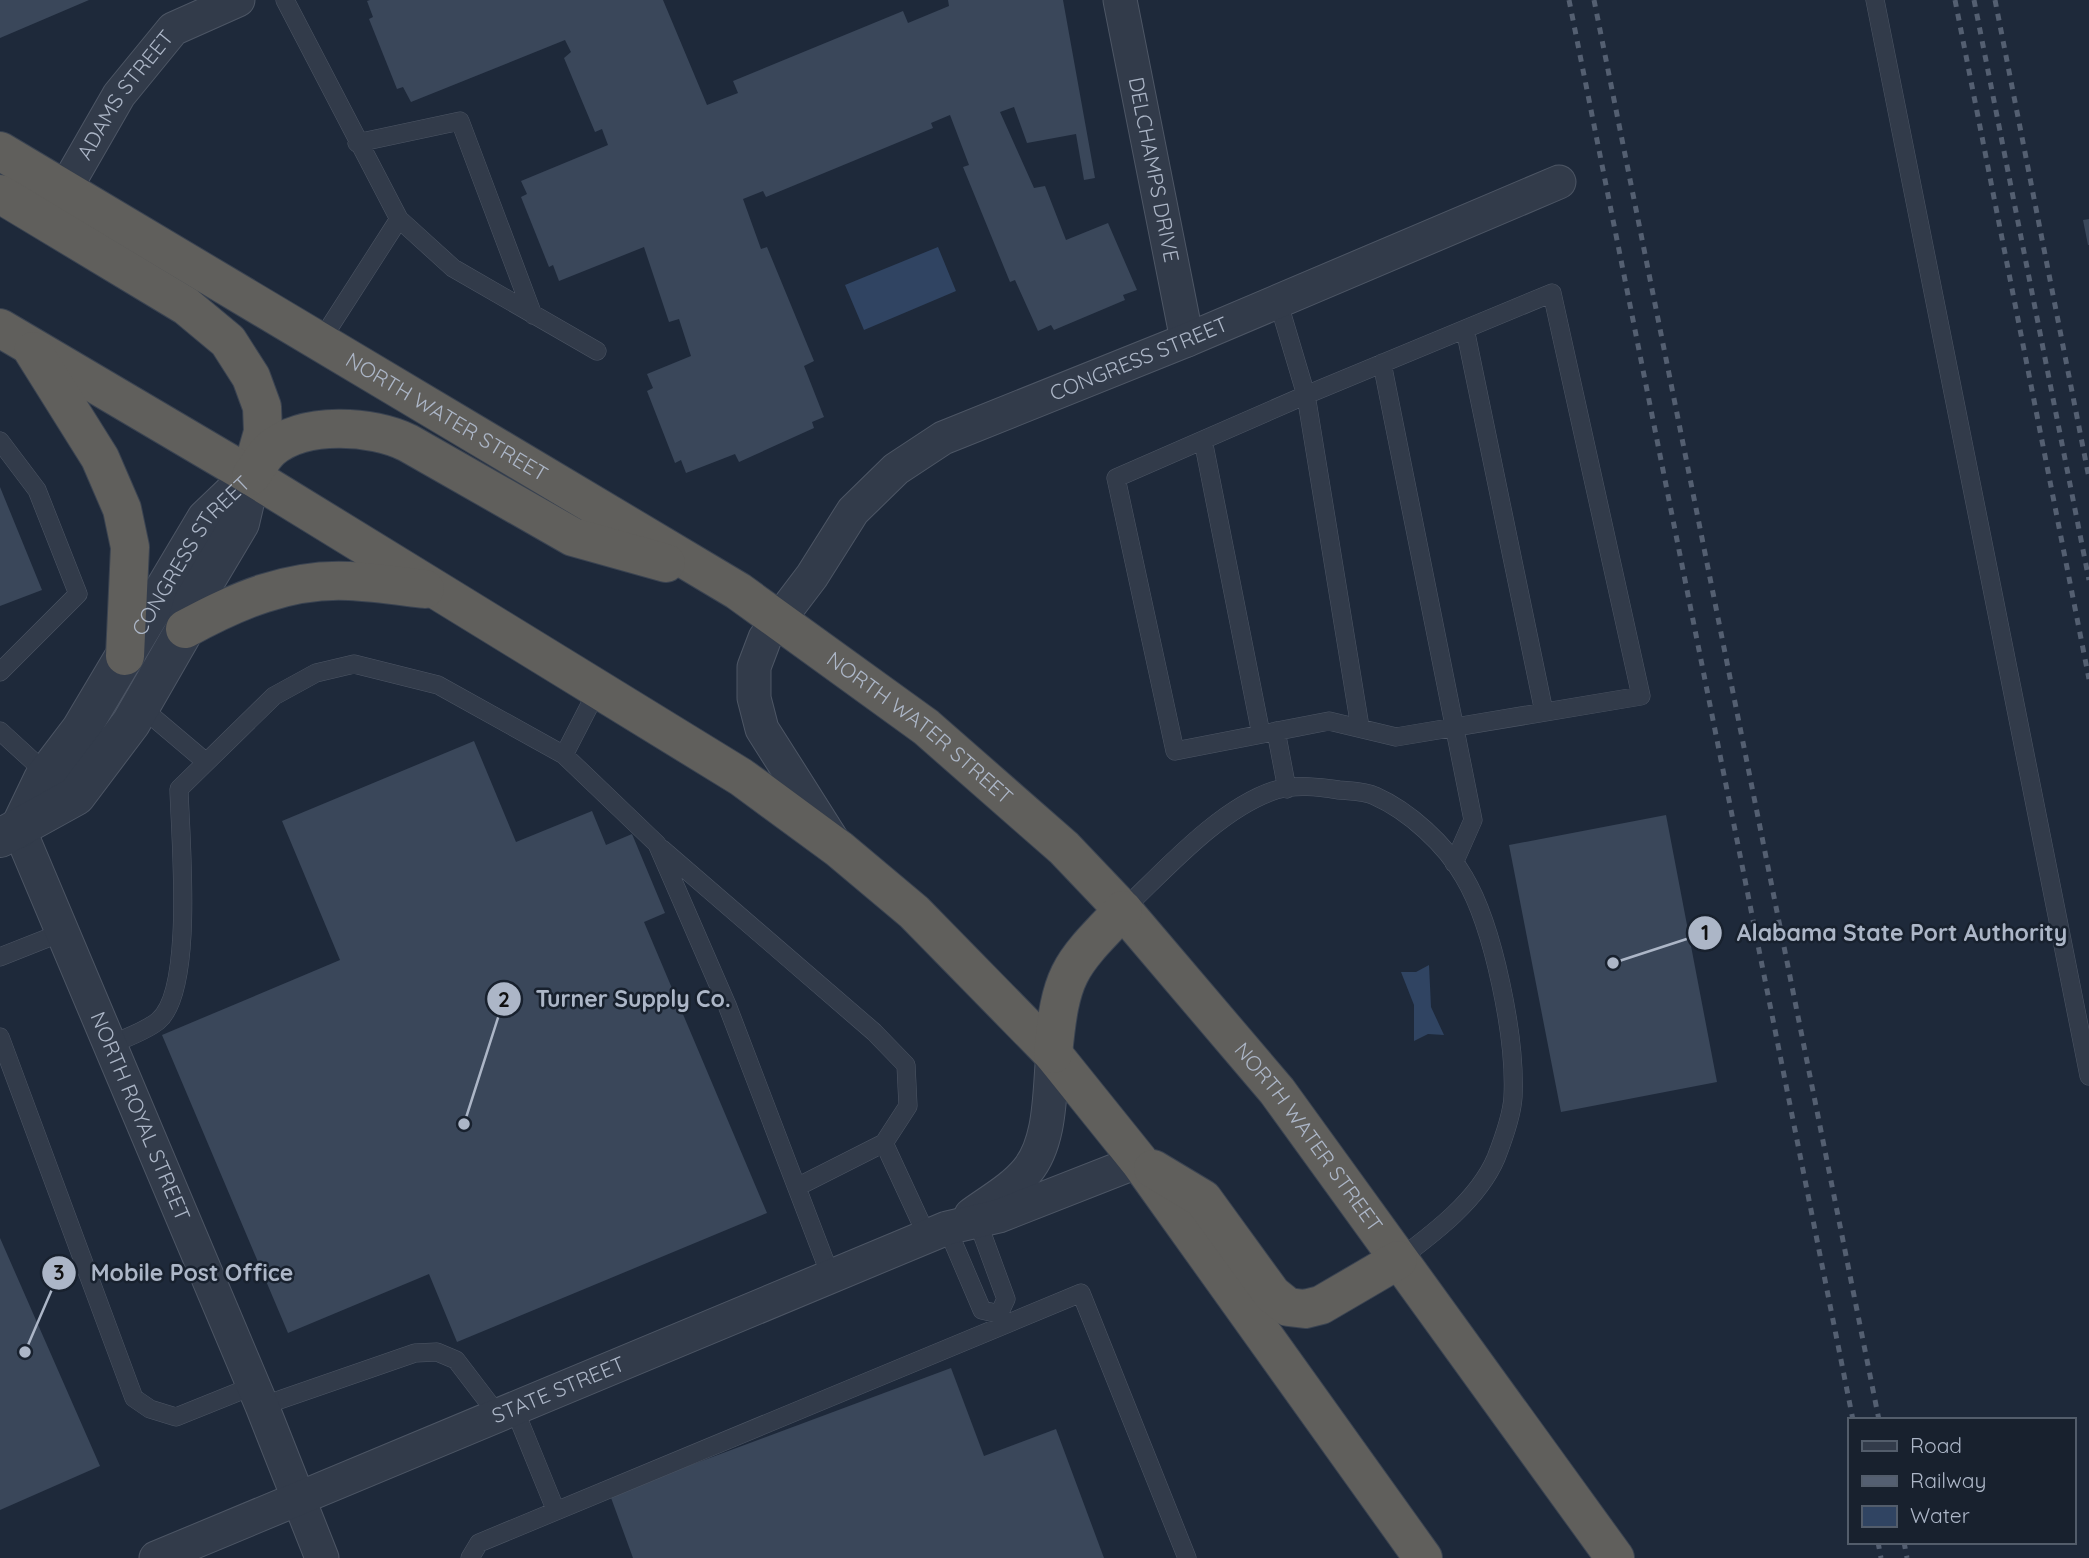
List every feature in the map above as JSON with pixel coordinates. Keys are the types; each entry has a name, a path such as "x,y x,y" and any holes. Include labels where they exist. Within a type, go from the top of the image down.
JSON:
{"highway":[{"name":"NORTH WATER STREET","path":"0,151 716,578 780,618 926,727 1064,848 1124,910 1277,1091 1615,1558"},
{"path":"0,194 186,306 228,341 251,376 262,407 263,432 251,476"},
{"path":"8,335 251,476 599,687 741,777 839,849 914,912 1053,1054 1139,1161 1412,1550"},
{"path":"8,335 89,438 109,476 122,509 130,547 125,656"},
{"path":"251,476 271,449 293,438 327,430 379,432 408,443 573,537 716,578"},
{"path":"185,629 230,604 290,585 348,580 436,590"},
{"path":"1053,1054 1060,992 1069,969 1124,910"},
{"path":"1139,1161 1203,1199 1272,1294 1288,1307 1304,1309 1321,1305 1398,1260"}],"street":[{"name":"ADAMS STREET","path":"65,190 119,95 173,29 237,0"},
{"name":"DELCHAMPS DRIVE","path":"1119,0 1188,340"},
{"name":"CONGRESS STREET","path":"839,849 772,747 757,713 751,682 756,656 780,618 812,576 853,511 896,469 943,438 1188,340 1559,182"},
{"name":"CONGRESS STREET","path":"10,834 76,796 141,707 185,629 193,602 240,523 251,476"},
{"name":"CONGRESS STREET","path":"10,834 47,774 81,729 206,519 251,476"},
{"name":"NORTH ROYAL STREET","path":"10,834 63,932 300,1497 322,1558"},
{"name":"STATE STREET","path":"953,1227 1015,1183 1029,1168 1042,1142 1053,1054"},
{"name":"STATE STREET","path":"176,1554 300,1497 953,1227 999,1216 1139,1161"}],"lane":[{"path":"285,0 357,143 399,219 453,268 597,351"},
{"path":"1875,0 2089,1076"},
{"path":"357,143 460,121 533,315"},
{"path":"320,342 399,219"},
{"path":"1552,293 1641,696 1396,737 1329,721 1175,751 1116,478 1465,329 1552,293"},
{"path":"1278,301 1306,395 1360,727"},
{"path":"1465,329 1544,712"},
{"path":"1382,363 1473,820 1454,863"},
{"path":"0,440 37,490 78,594 0,672"},
{"path":"1203,440 1268,733 1287,789"},
{"path":"110,1045 159,1021 174,995 182,955 179,789 274,696 316,673 354,664 438,685 564,755 657,844 874,1032 906,1065 908,1106 884,1143 797,1187"},
{"path":"564,755 599,687"},
{"path":"141,707 206,762"},
{"path":"0,731 47,774"},
{"path":"1124,910 1231,813 1277,789 1312,786 1374,795 1407,816 1454,863 1464,876 1481,915 1509,1021 1513,1099 1496,1159 1474,1191 1436,1231 1398,1260"},
{"path":"657,844 727,1005 831,1277"},
{"path":"0,957 63,932"},
{"path":"0,1037 134,1398 150,1409 176,1417 415,1353 437,1352 456,1360 506,1412 556,1511"},
{"path":"884,1143 953,1227 1006,1299 1001,1320"},
{"path":"953,1227 982,1310 1001,1320"},
{"path":"470,1558 479,1543 1001,1320 1081,1293 1187,1558"}],"water":[{"path":"938,247 956,291 864,330 845,285"},
{"path":"1429,965 1431,1007 1444,1035 1428,1034 1414,1041 1414,1005 1401,972 1416,972"}],"building":[{"path":"0,0 89,0 0,38"},
{"path":"663,0 707,105 738,93 733,81 903,11 908,23 949,6 948,0 1063,0 1095,178 1084,180 1076,134 1027,143 1014,107 1000,112 1034,188 1045,186 1066,240 1108,223 1137,290 1123,295 1125,300 1054,330 1051,325 1038,331 1015,280 1010,282 963,167 969,165 950,115 931,123 933,128 766,197 763,191 743,199 761,249 767,247 814,361 804,366 824,417 812,422 814,428 739,462 735,454 686,473 681,460 675,463 647,391 653,388 647,374 691,356 679,319 669,322 644,247 559,281 553,265 549,267 521,197 527,194 521,181 608,145 602,129 595,132 564,58 571,52 565,40 411,102 403,87 397,89 369,19 373,17 367,1"},
{"path":"2089,219 2089,245 2088,245 2083,220"},
{"path":"0,487 42,590 0,606"},
{"path":"474,741 516,842 592,811 606,845 632,834 665,913 644,922 767,1213 457,1342 429,1274 288,1333 162,1035 340,960 282,821"},
{"path":"1666,815 1717,1082 1561,1112 1509,845"},
{"path":"0,1238 100,1466 0,1510"},
{"path":"951,1368 984,1456 1056,1429 1104,1558 633,1558 610,1495"}],"railway":[{"path":"1569,0 1853,1418"},
{"path":"1594,0 1879,1418"},
{"path":"1955,0 2089,679"},
{"path":"1974,0 2089,580"},
{"path":"1995,0 2089,478"},
{"path":"1878,1544 1881,1558"},
{"path":"1904,1544 1907,1558"}],"place":[{"name":"Alabama State Port Authority","path":"1613,963"},
{"name":"Turner Supply Co.","path":"464,1124"},
{"name":"Mobile Post Office","path":"25,1352"}]}
